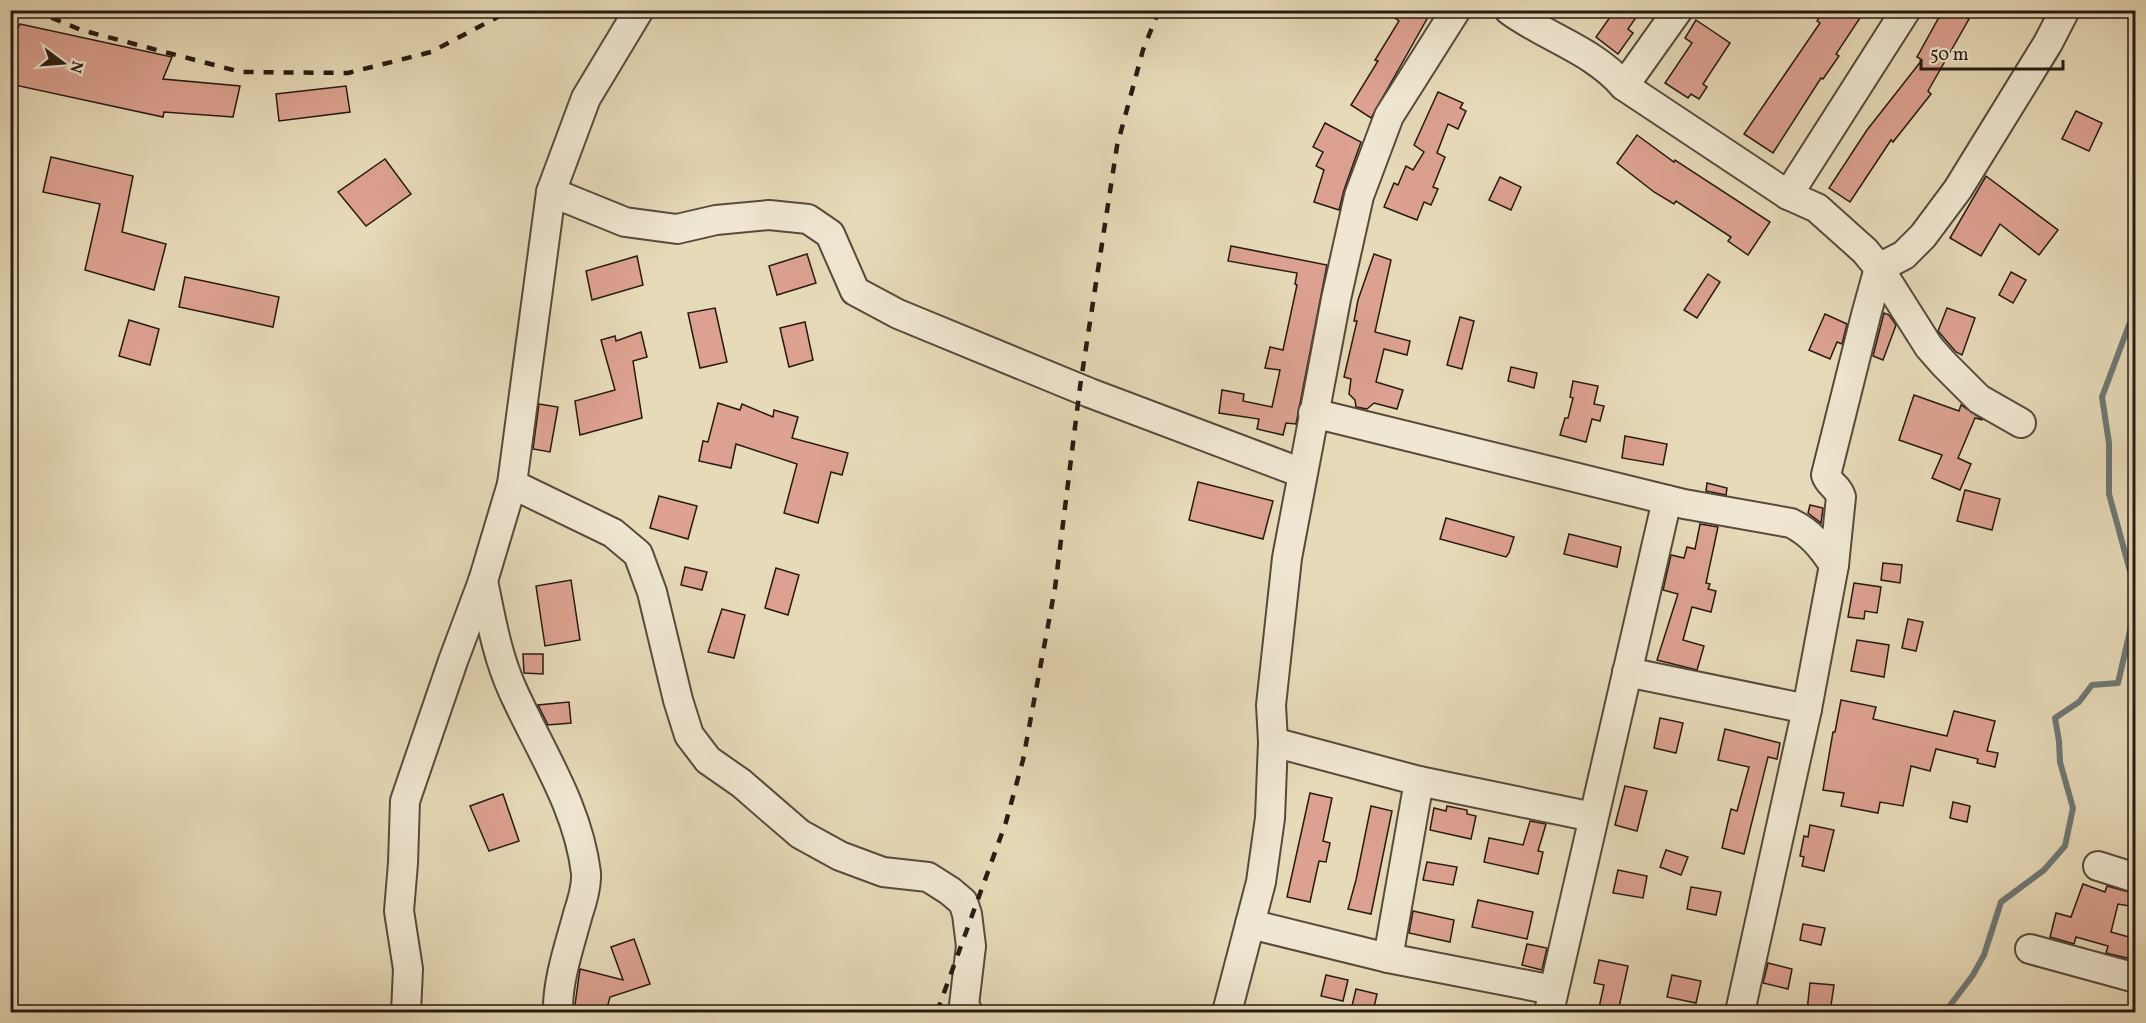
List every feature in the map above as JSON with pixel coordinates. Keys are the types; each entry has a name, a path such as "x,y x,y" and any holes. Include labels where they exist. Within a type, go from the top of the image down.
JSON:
{"street":[{"path":"406,1012 408,969 399,911 405,801 483,581 512,484 551,192 586,98 639,10"},
{"path":"1227,1012 1261,882 1270,818 1273,742 1271,705 1287,558 1313,413 1359,196 1389,116 1456,10"},
{"path":"1509,10 1588,55 1614,75 1624,86 1788,195 1817,208 1865,251 1880,268 1929,346 1944,364 1978,399 2021,423"},
{"path":"1624,86 1678,10"},
{"path":"1788,195 1906,10"},
{"path":"1740,1012 1807,709 1834,565 1840,496 1839,491 1827,480 1826,475 1880,268 1904,255 1923,236 1958,189 2042,52 2065,10"},
{"path":"551,192 625,222 677,228 716,220 769,214 808,219 830,234 855,291 876,303 1090,393 1302,473"},
{"path":"1313,413 1667,500 1791,523 1806,530 1820,544 1834,565"},
{"path":"512,484 613,533 638,554 652,592 678,700 689,735 708,760 741,783 800,834 840,856 883,872 928,877 963,902 968,914 971,946 964,1005 968,1012"},
{"path":"1250,924 1551,1001 1667,500"},
{"path":"483,581 497,649 513,690 574,820 586,876 566,961 558,1012"},
{"path":"1627,672 1807,709"},
{"path":"1273,742 1419,780 1593,818"},
{"path":"1388,958 1419,780"},
{"path":"2098,866 2136,878"},
{"path":"2030,949 2136,978"}],"building":[{"path":"1383,10 1432,10 1371,118 1351,105 1399,21"},
{"path":"1615,10 1641,10 1628,29 1633,33 1618,54 1596,37"},
{"path":"1824,10 1850,10 1860,18 1836,54 1839,56 1823,79 1821,78 1773,153 1744,134 1820,23 1817,21"},
{"path":"1943,10 1954,10 1969,19 1928,91 1931,94 1893,142 1891,140 1850,202 1829,188 1867,130 1922,60 1917,57"},
{"path":"1696,20 1730,43 1703,84 1707,87 1699,99 1691,94 1688,98 1665,83 1692,43 1685,38"},
{"path":"20,24 172,57 163,79 240,86 233,117 164,112 163,117 10,84 10,27 18,28"},
{"path":"346,86 350,112 279,121 276,94"},
{"path":"1438,92 1463,103 1460,108 1466,111 1458,129 1448,124 1437,153 1445,157 1433,187 1438,189 1431,205 1424,202 1417,220 1384,207 1394,183 1398,185 1406,166 1413,170 1424,152 1414,145"},
{"path":"2076,111 2102,123 2089,151 2062,139"},
{"path":"1325,123 1361,142 1339,210 1314,202 1324,170 1316,166 1323,152 1313,147"},
{"path":"1637,135 1674,162 1675,160 1770,222 1748,255 1728,241 1731,237 1676,201 1674,204 1654,192 1617,163"},
{"path":"51,157 133,176 122,232 166,244 154,290 85,270 100,204 43,192"},
{"path":"385,159 411,194 366,226 338,192"},
{"path":"1986,176 2058,230 2039,255 2000,224 1981,256 1950,238"},
{"path":"1500,177 1521,187 1511,210 1489,200"},
{"path":"1231,246 1327,265 1296,424 1286,423 1283,435 1257,429 1259,419 1219,413 1222,390 1244,394 1243,401 1272,407 1280,370 1265,368 1270,347 1283,350 1297,285 1295,284 1297,273 1228,261"},
{"path":"807,254 816,283 777,295 769,266"},
{"path":"1374,254 1391,260 1375,332 1410,341 1407,355 1384,349 1376,382 1403,390 1397,409 1374,403 1367,409 1356,407 1355,400 1349,394 1351,379 1344,377 1357,321 1354,321 1358,300"},
{"path":"637,256 643,285 592,300 586,271"},
{"path":"2011,272 2026,280 2013,303 1999,295"},
{"path":"1708,274 1720,282 1697,318 1684,310"},
{"path":"185,277 279,297 273,327 179,307"},
{"path":"715,308 727,362 700,368 688,313"},
{"path":"1947,308 1975,318 1962,355 1956,352 1938,331"},
{"path":"1884,313 1889,315 1896,325 1883,360 1873,356"},
{"path":"1825,314 1847,324 1842,344 1837,342 1830,359 1809,350"},
{"path":"1460,317 1474,321 1462,369 1447,365"},
{"path":"129,320 159,329 150,365 119,356"},
{"path":"805,322 813,360 789,367 780,328"},
{"path":"641,332 647,357 633,361 642,418 580,435 575,401 615,390 601,340 615,336 616,341"},
{"path":"1511,367 1537,373 1534,388 1508,381"},
{"path":"1573,381 1598,386 1594,404 1604,406 1600,421 1592,419 1586,442 1560,435 1565,418 1568,418 1573,398 1570,397"},
{"path":"1914,395 1959,411 1961,405 1983,420 1975,418 1958,458 1971,464 1960,490 1932,478 1942,455 1899,440"},
{"path":"718,403 740,410 742,404 773,417 774,410 798,417 792,438 848,453 842,475 831,472 818,523 784,513 797,464 736,444 731,468 699,461 703,441 708,442"},
{"path":"539,404 558,407 550,452 533,449"},
{"path":"1625,436 1667,444 1663,465 1622,458"},
{"path":"1198,482 1273,501 1263,539 1189,520"},
{"path":"1707,483 1727,488 1726,495 1706,491"},
{"path":"1965,490 2000,499 1992,530 1957,521"},
{"path":"659,496 697,506 688,539 650,528"},
{"path":"1810,505 1823,508 1821,523 1808,513"},
{"path":"1446,518 1514,537 1509,553 1506,557 1440,539"},
{"path":"1700,524 1718,527 1706,583 1710,584 1708,589 1716,591 1711,612 1692,607 1683,640 1704,646 1697,670 1657,660 1678,594 1663,590 1671,555 1684,558 1687,547 1695,549"},
{"path":"1569,534 1621,547 1617,567 1564,554"},
{"path":"1883,563 1902,565 1900,583 1881,580"},
{"path":"685,567 707,572 702,590 681,585"},
{"path":"776,568 799,575 788,615 765,608"},
{"path":"571,580 580,640 545,646 536,586"},
{"path":"1854,583 1881,587 1877,613 1865,611 1864,619 1848,617"},
{"path":"722,609 745,615 734,658 708,652"},
{"path":"1908,619 1923,622 1916,651 1902,648"},
{"path":"1857,640 1889,645 1884,677 1851,671"},
{"path":"523,654 543,654 543,674 524,673"},
{"path":"1841,700 1876,707 1873,719 1947,736 1954,711 1995,721 1987,751 1998,753 1995,767 1977,763 1978,759 1936,749 1930,771 1911,766 1903,806 1880,802 1878,813 1841,806 1844,793 1823,790"},
{"path":"569,702 571,723 548,725 538,705"},
{"path":"1660,718 1683,723 1676,753 1654,748"},
{"path":"1725,729 1780,743 1777,759 1768,757 1744,854 1722,848 1731,809 1737,811 1749,767 1718,760"},
{"path":"1625,786 1647,791 1637,831 1615,825"},
{"path":"1310,793 1332,798 1323,841 1330,843 1326,862 1319,861 1310,902 1287,897"},
{"path":"503,794 519,841 489,851 470,806"},
{"path":"1953,802 1970,806 1967,822 1950,818"},
{"path":"1371,806 1392,811 1371,914 1348,909"},
{"path":"1447,806 1467,810 1467,814 1476,816 1471,839 1430,830 1434,808 1446,811"},
{"path":"1530,821 1546,824 1538,851 1543,852 1538,874 1484,862 1489,838 1523,845"},
{"path":"1810,825 1834,830 1824,871 1802,866 1804,857 1800,856 1804,836 1808,837"},
{"path":"1666,850 1688,857 1681,875 1660,867"},
{"path":"1427,862 1457,867 1453,885 1423,880"},
{"path":"1618,870 1647,876 1643,898 1613,893"},
{"path":"2083,884 2105,892 2107,886 2136,894 2136,907 2118,904 2111,932 2136,939 2131,959 2106,953 2108,946 2076,937 2074,944 2050,937 2056,913 2071,917"},
{"path":"1691,887 1721,892 1716,915 1687,909"},
{"path":"1478,900 1533,912 1527,939 1472,927"},
{"path":"1413,911 1454,920 1450,942 1409,933"},
{"path":"1803,924 1825,928 1821,945 1800,940"},
{"path":"634,939 650,984 610,997 606,1012 574,1012 580,969 623,980 611,947"},
{"path":"1527,944 1547,948 1542,970 1522,965"},
{"path":"1599,960 1628,966 1618,1012 1598,1012 1604,985 1594,983"},
{"path":"1768,963 1792,969 1788,989 1763,983"},
{"path":"1326,975 1348,980 1343,1001 1321,996"},
{"path":"1672,975 1701,981 1696,1003 1667,997"},
{"path":"1810,983 1834,985 1830,1012 1807,1011"},
{"path":"1356,989 1377,994 1373,1012 1351,1010"}],"waterway":[{"path":"2136,313 2129,325 2102,397 2109,443 2109,494 2136,593"},
{"path":"1945,1012 1973,975 1984,955 2001,902 2044,870 2065,846 2073,808 2060,762 2055,718 2079,702 2092,685 2118,683 2136,605"}],"railway":[{"path":"33,10 81,30 241,72 348,73 431,52 511,10"},
{"path":"937,1012 1006,822 1023,760 1055,588 1080,387 1117,146 1143,50 1159,10"}]}
